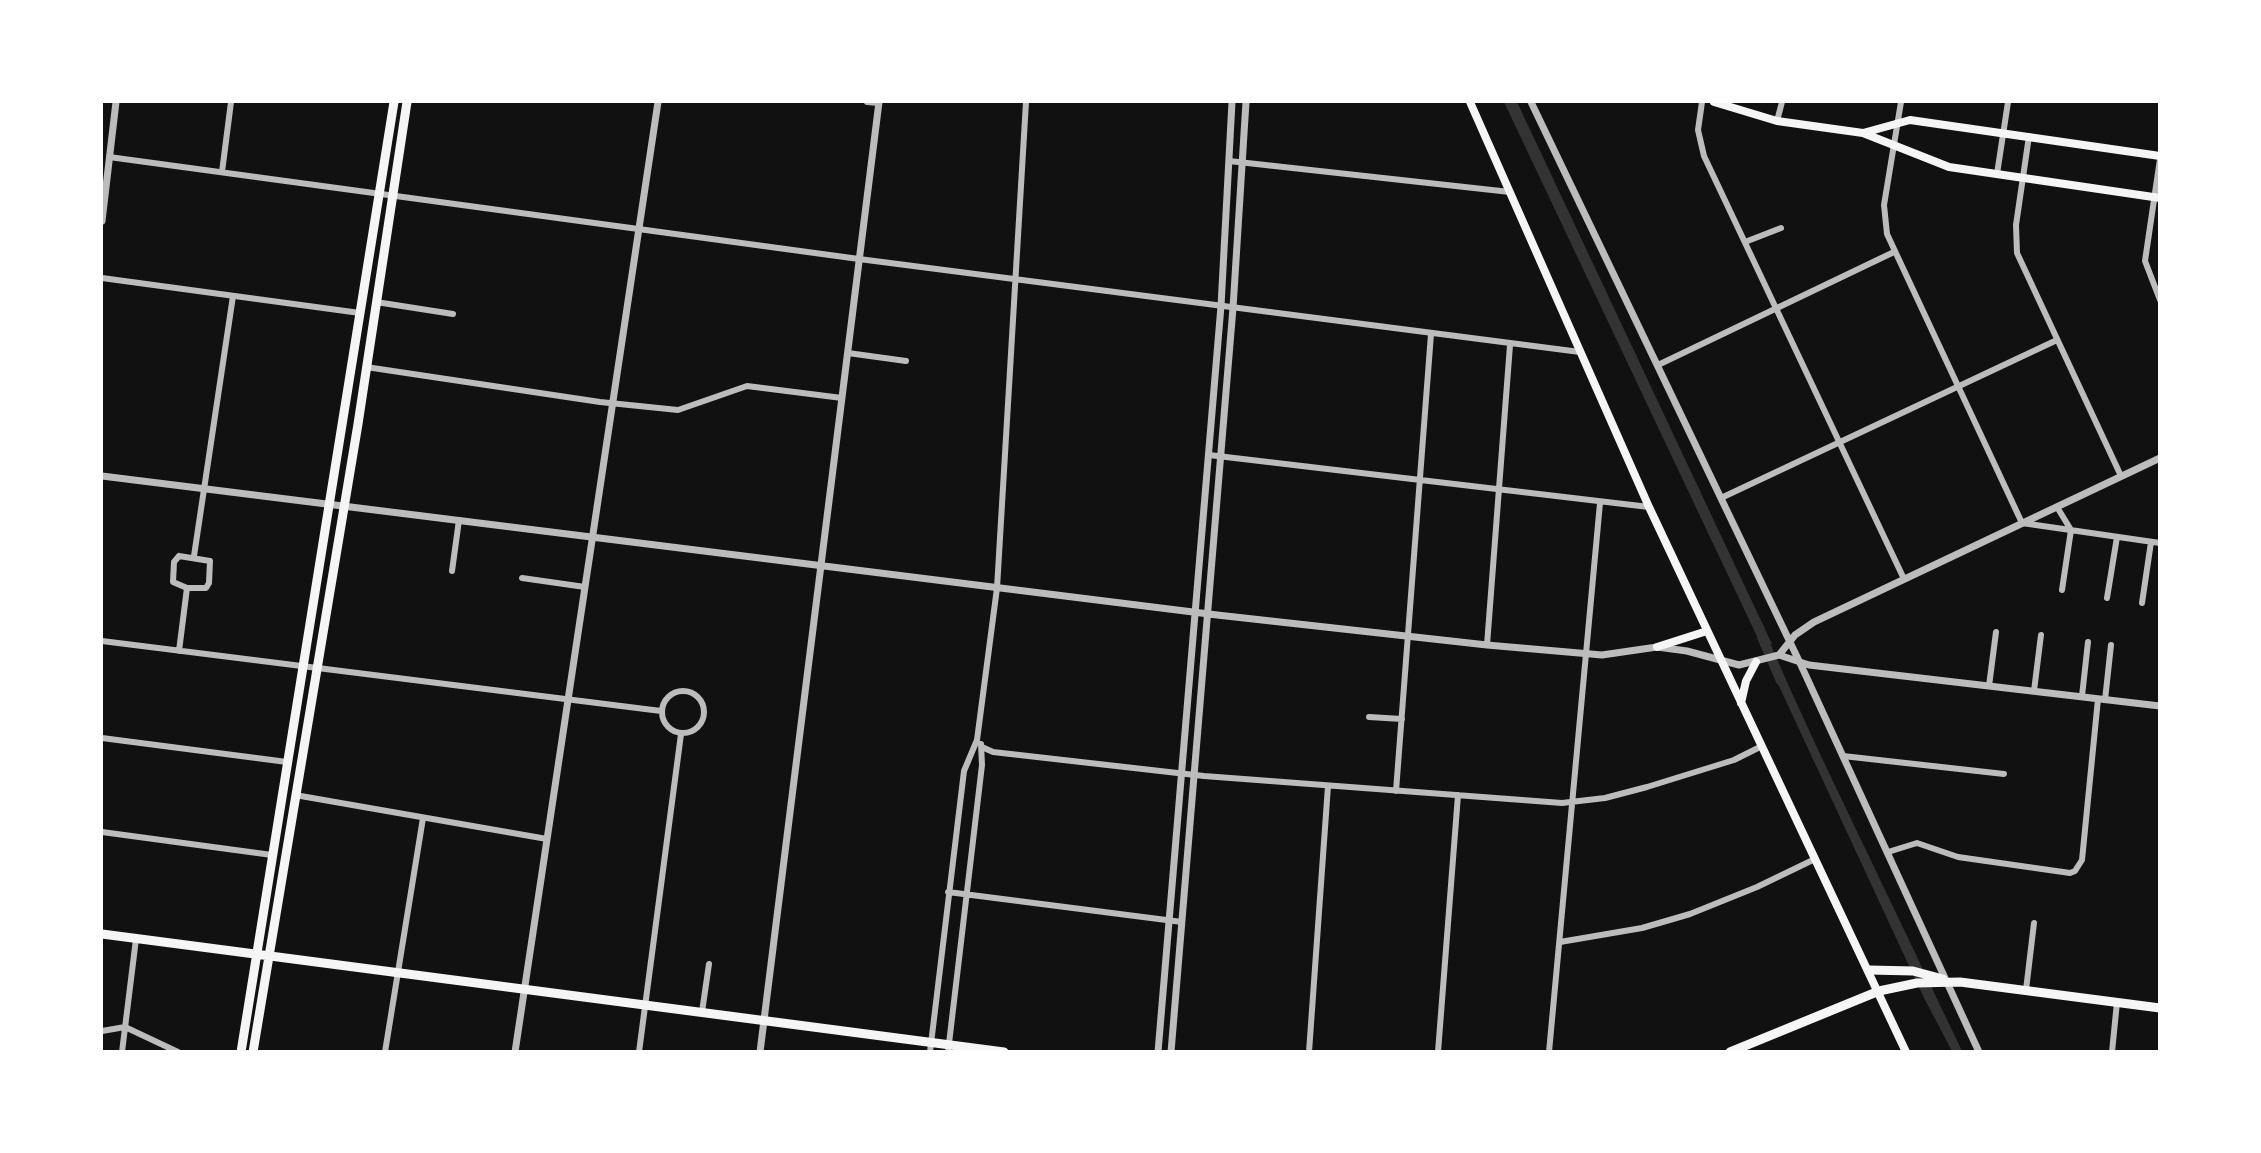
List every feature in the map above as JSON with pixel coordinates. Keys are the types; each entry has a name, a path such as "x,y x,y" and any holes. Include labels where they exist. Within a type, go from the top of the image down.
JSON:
{"main road":[{"path":"241,1052 394,102"},
{"path":"253,1052 344,505 407,102"},
{"path":"1470,102 1649,506 1906,1052"},
{"path":"1714,102 1777,121 1863,133 1949,167 2157,197"},
{"path":"1863,133 1910,120 1930,121 2160,158"},
{"path":"1657,647 1707,631"},
{"path":"1741,703 1746,681 1756,662"},
{"path":"102,934 764,1020 931,1047 1004,1052"},
{"path":"1868,970 1905,971 1941,979 2160,1008"},
{"path":"1730,1052 1879,991 1941,979"}],"street":[{"path":"102,221 116,102"},
{"path":"222,172 231,102"},
{"path":"516,1052 658,102"},
{"path":"760,1052 879,102 867,102"},
{"path":"931,1047 965,765 977,740 997,588 1026,102"},
{"path":"1158,1052 1221,306 1233,102"},
{"path":"1171,1052 1233,308 1246,102"},
{"path":"1531,102 1800,663 1888,852 1941,979 1979,1052"},
{"path":"1702,102 1698,120 1701,148 1904,579"},
{"path":"1777,121 1782,102"},
{"path":"1901,102 1884,216 1894,252 2022,523"},
{"path":"1997,174 2008,102"},
{"path":"2029,136 2016,225 2017,253 2121,476"},
{"path":"109,157 640,230 1580,352"},
{"path":"2160,158 2157,197 2145,261 2160,300"},
{"path":"1229,162 1510,191"},
{"path":"1745,242 1781,228"},
{"path":"1658,365 1894,252"},
{"path":"102,278 360,313"},
{"path":"194,556 202,488 233,296"},
{"path":"376,302 453,314"},
{"path":"1396,790 1431,334"},
{"path":"1721,498 2057,340"},
{"path":"1487,645 1510,345"},
{"path":"848,353 906,361"},
{"path":"366,367 611,403 678,410 747,387 842,398"},
{"path":"1209,455 1600,503 1649,506"},
{"path":"102,475 1195,613 1586,654 1617,655 1657,647 1687,651 1740,665 1778,655 1788,641 1814,622 2160,458"},
{"path":"1549,1052 1600,503"},
{"path":"2057,507 2071,530 2062,590"},
{"path":"452,570 459,520"},
{"path":"2022,523 2160,543"},
{"path":"2107,598 2117,537"},
{"path":"2142,603 2151,542"},
{"path":"179,556 194,556 210,561 209,583 201,590 187,588 173,582 174,562 179,556"},
{"path":"522,578 585,587"},
{"path":"179,651 187,588"},
{"path":"1989,686 1996,632"},
{"path":"2034,691 2041,635"},
{"path":"102,641 662,711"},
{"path":"2082,696 2088,642"},
{"path":"1888,852 1917,843 1958,858 2070,873 2075,871 2082,860 2101,699 2111,645"},
{"path":"1778,655 1800,663 2160,706"},
{"path":"680,691 687,691 699,698 705,711 701,725 689,733 681,734 665,724 662,711 667,698 680,691"},
{"path":"1370,717 1402,719"},
{"path":"639,1052 681,734"},
{"path":"102,738 287,762"},
{"path":"977,740 982,747 993,752 1182,774 1572,802 1647,787 1734,760 1762,746"},
{"path":"949,1048 982,747"},
{"path":"1843,756 2004,774"},
{"path":"1308,1052 1328,786"},
{"path":"295,795 547,839"},
{"path":"1438,1052 1458,795"},
{"path":"385,1052 423,818"},
{"path":"102,832 272,855"},
{"path":"1560,942 1642,928 1690,914 1815,859"},
{"path":"948,892 1182,922"},
{"path":"2026,990 2034,923"},
{"path":"122,1052 136,939"},
{"path":"702,1012 709,964"},
{"path":"2112,1052 2117,1002"},
{"path":"102,1031 125,1027 178,1052"}],"shaded area":[{"path":"1504,102 1517,102 1772,644 1762,647"},
{"path":"1780,667 1962,1051 1952,1051 1924,998 1772,671"}],"waterway":[{"path":"1762,637 1781,681"}]}
